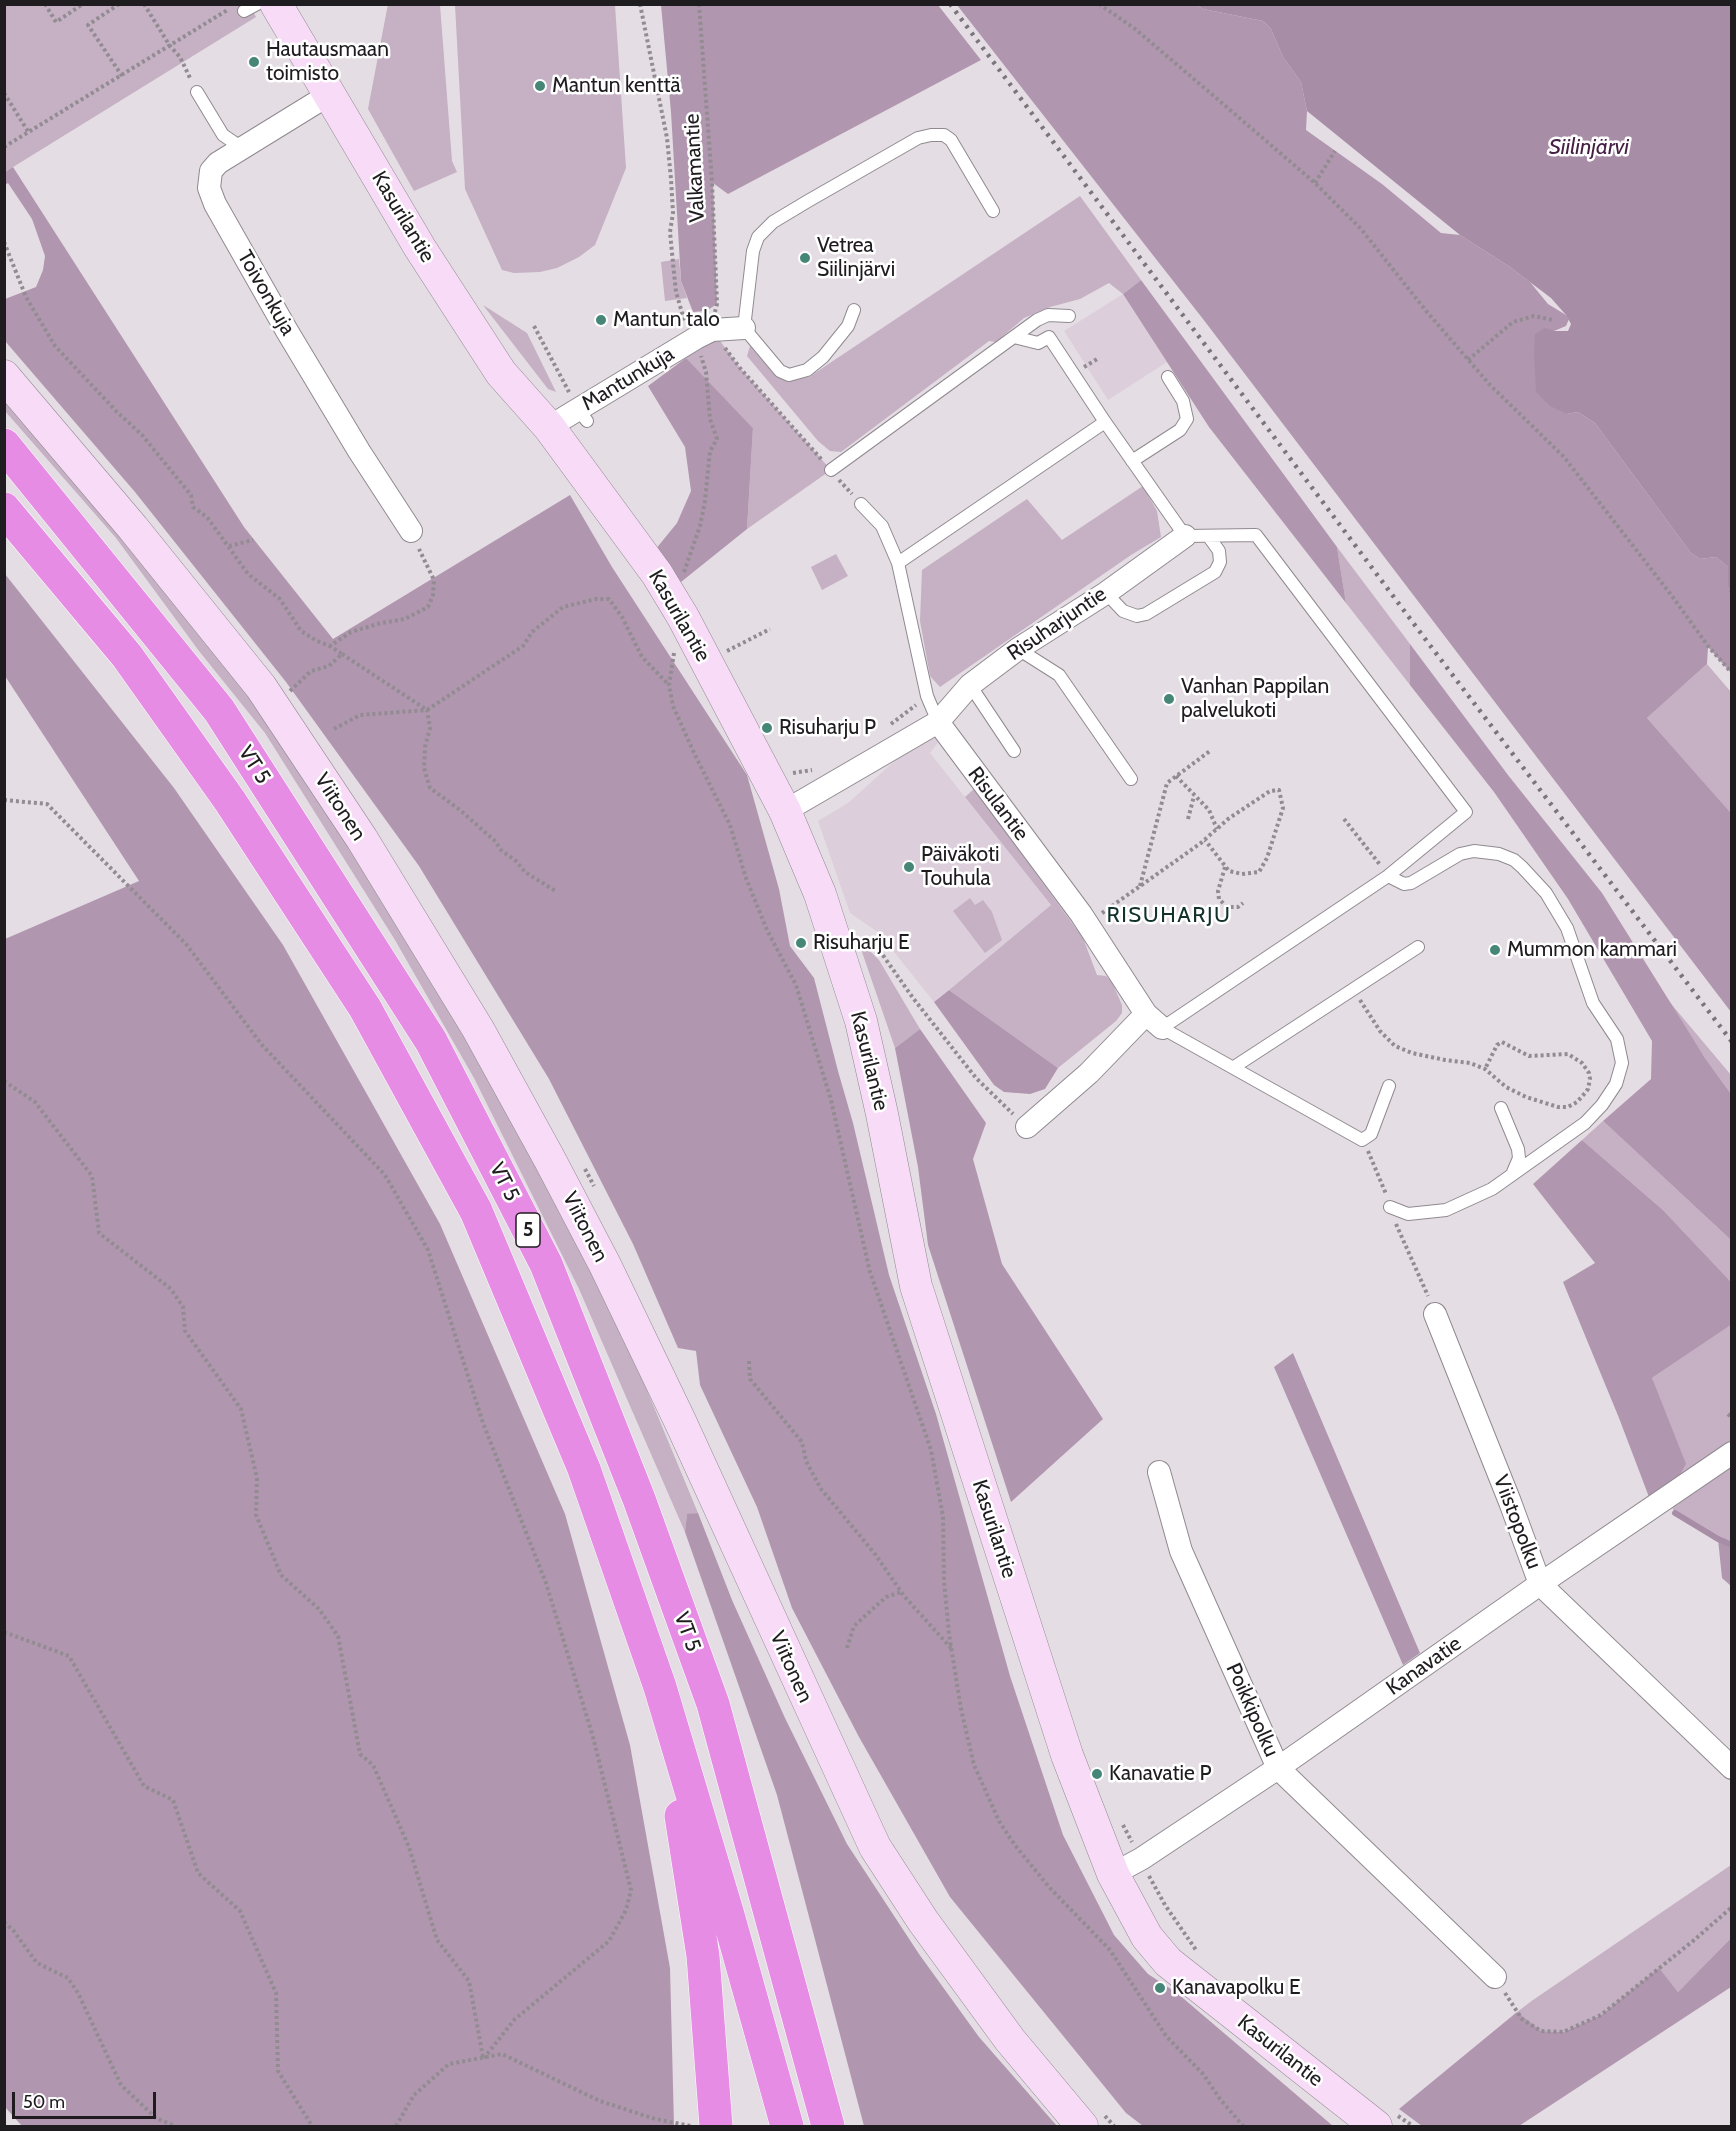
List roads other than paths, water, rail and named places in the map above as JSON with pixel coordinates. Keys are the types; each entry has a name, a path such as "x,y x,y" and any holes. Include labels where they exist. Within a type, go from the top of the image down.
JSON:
{"highway":[{"name":"VT 5","path":"4,445 219,710 431,1041 546,1264 639,1499 713,1704 828,2127"},
{"name":"VT 5","path":"4,509 127,656 230,801 365,1008 476,1211 584,1469 660,1687 788,2127"},
{"path":"660,1687 703,1956 708,2119"}],"street":[{"name":"Kasurilantie","path":"276,4 468,325 501,374 549,426 657,574 683,617 785,811 820,894 861,1021 916,1286 1066,1755 1113,1874 1147,1937 1168,1962 1376,2127"},
{"name":"Toivonkuja","path":"330,94 218,163 212,171 209,188 214,204 359,451 411,531"},
{"name":"Mantunkuja","path":"549,426 583,415 704,334 744,328"},
{"name":"Viitonen","path":"4,376 133,528 261,687 374,859 478,1029 605,1265 680,1421 875,1847 923,1921 1010,2040 1082,2127"},
{"name":"Risuharjuntie","path":"938,722 970,685 1018,650 1106,593 1185,536"},
{"path":"785,811 938,722"},
{"name":"Risulantie","path":"938,722 1086,923 1154,1021"},
{"path":"1027,1126 1089,1072 1154,1021"},
{"name":"Viistopolku","path":"1435,1314 1540,1584 1731,1768"},
{"name":"Kanavatie","path":"1113,1874 1141,1859 1278,1768 1731,1453"},
{"name":"Poikkipolku","path":"1158,1472 1181,1551 1278,1768 1495,1977"}],"lane":[{"path":"244,11 257,4"},
{"path":"196,92 223,135 242,148"},
{"path":"854,310 848,326 823,357 807,370 789,375 780,371 744,328 753,251 758,237 773,222 918,138 939,134 951,140 993,211"},
{"path":"831,470 1014,337 1048,315 1069,316"},
{"path":"1014,337 1038,343 1049,337 1185,536 1256,535 1466,812 1388,876 1154,1021 1362,1140 1371,1134 1389,1086"},
{"path":"1132,460 1180,430 1187,419 1182,401 1168,377"},
{"path":"898,563 1105,422"},
{"path":"861,504 882,526 898,563 927,696 938,722"},
{"path":"1106,593 1123,611 1137,616 1146,614 1215,572 1220,562 1218,551 1209,537"},
{"path":"1018,650 1059,675 1131,779"},
{"path":"970,685 1014,751"},
{"path":"1388,876 1404,884 1411,883 1460,855 1474,851 1499,854 1514,860 1546,893 1567,928 1593,1003 1617,1039 1622,1063 1616,1084 1602,1105 1585,1123 1492,1189 1446,1210 1408,1214 1390,1207"},
{"path":"1234,1068 1418,947"},
{"path":"1501,1108 1518,1149 1519,1158 1513,1173"}],"water":[{"name":"Siilinjärvi","path":"1197,5 1731,5 1731,601 1728,567 1716,557 1700,559 1691,553 1595,423 1578,412 1567,414 1550,406 1536,392 1535,334 1545,328 1554,331 1568,331 1571,324 1551,298 1510,267 1460,235 1307,111 1301,82 1283,57 1271,29 1263,21 1203,9"}],"waterway":[{"path":"1675,1513 1732,1545"}],"railway":[{"path":"950,4 1429,644 1732,1042"}],"place":[{"name":"Hautausmaan toimisto","path":"254,62"},
{"name":"Mantun kenttä","path":"540,86"},
{"name":"Vetrea Siilinjärvi","path":"805,258"},
{"name":"Mantun talo","path":"601,320"},
{"name":"Vanhan Pappilan palvelukoti","path":"1169,699"},
{"name":"Risuharju P","path":"767,728"},
{"name":"Päiväkoti Touhula","path":"909,867"},
{"name":"Risuharju E","path":"801,943"},
{"name":"Mummon kammari","path":"1495,950"},
{"name":"Kanavatie P","path":"1097,1774"},
{"name":"Kanavapolku E","path":"1160,1988"}],"district":[{"name":"RISUHARJU","path":"1169,916"}]}
